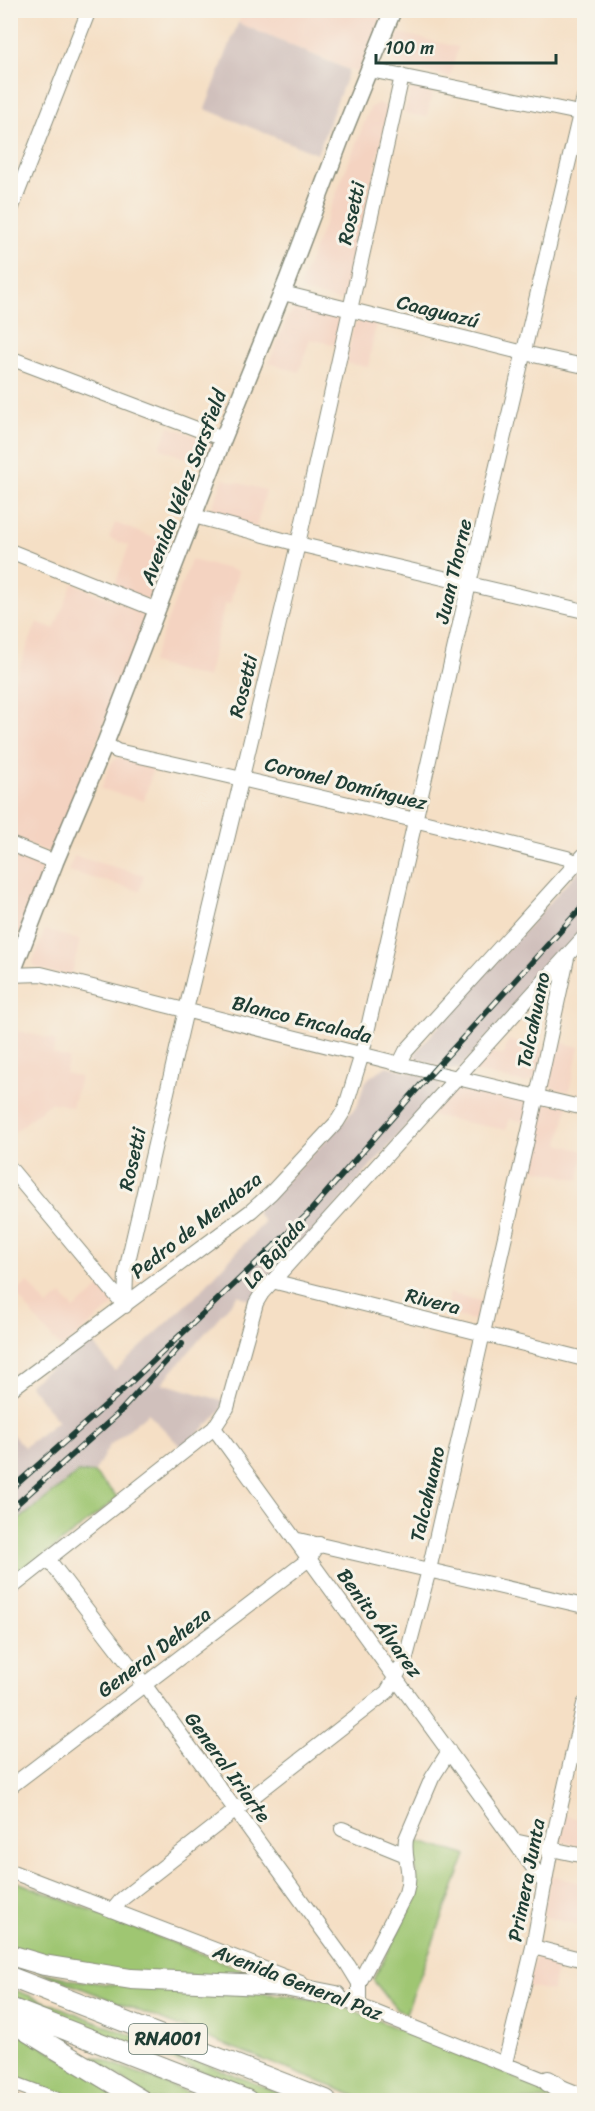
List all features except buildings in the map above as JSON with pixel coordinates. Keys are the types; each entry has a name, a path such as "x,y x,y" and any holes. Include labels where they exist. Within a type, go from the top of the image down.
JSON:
{"highway":[{"path":"10,1955 44,1965 131,1979 285,1986 336,1996"},
{"name":"RNA001","path":"10,1977 327,2100"},
{"name":"RNA001","path":"10,2008 247,2100"},
{"path":"10,2021 141,2100"},
{"path":"548,2081 575,2100"}],"main road":[{"name":"Avenida Vélez Sarsfield","path":"11,976 55,862 105,744 393,10"}],"street":[{"path":"10,212 89,11"},
{"path":"370,70 583,114"},
{"name":"Rosetti","path":"125,1306 129,1257 298,544 402,76"},
{"name":"Juan Thorne","path":"362,1054 524,353 583,114 585,97"},
{"name":"Caaguazú","path":"283,292 524,353 585,366"},
{"path":"10,358 223,440"},
{"path":"194,516 298,544 585,611"},
{"path":"10,551 157,609"},
{"name":"Coronel Domínguez","path":"105,744 117,751 241,778 567,858 581,859"},
{"path":"10,844 55,862"},
{"path":"400,1063 406,1051 581,859"},
{"name":"La Bajada","path":"10,1589 214,1428 226,1407 256,1303 262,1293 585,937"},
{"name":"Talcahuano","path":"113,1910 119,1902 387,1692 397,1678 405,1661 429,1570 567,958"},
{"name":"Blanco Encalada","path":"11,976 41,974 585,1108"},
{"name":"Pedro de Mendoza","path":"10,1390 125,1306 271,1193 341,1116 362,1054"},
{"path":"10,1168 125,1306"},
{"name":"Rivera","path":"272,1281 585,1359"},
{"name":"Benito Álvarez","path":"214,1428 545,1884"},
{"path":"294,1539 585,1606"},
{"name":"General Deheza","path":"10,1787 309,1558 319,1544"},
{"name":"General Iriarte","path":"48,1559 144,1684 359,1983"},
{"name":"Primera Junta","path":"505,2063 533,1947 551,1848 582,1727 585,1704"},
{"path":"359,2005 359,1983 410,1881 404,1848 406,1839 432,1778 449,1751"},
{"path":"342,1829 406,1855"},
{"path":"514,1840 585,1856"},
{"path":"10,1859 24,1877"},
{"name":"Avenida General Paz","path":"10,1871 336,1996 585,2096"},
{"path":"533,1947 585,1960"},
{"path":"10,2082 58,2100"}],"shaded area":[{"path":"243,11 388,11 363,75 238,23"},
{"path":"238,23 349,70 317,154 205,109"},
{"path":"399,33 458,47 450,77 398,66 394,63 391,54"},
{"path":"418,85 433,87 427,117 404,113 411,90"},
{"path":"378,103 389,108 346,298 339,301 302,291 300,285 370,108"},
{"path":"307,306 338,315 341,321 336,345 310,339 299,372 269,363 287,317 295,309"},
{"path":"365,320 376,323 368,367 346,363 353,327"},
{"path":"169,426 208,441 212,445 207,467 160,448"},
{"path":"223,479 266,490 256,528 214,516 212,508"},
{"path":"115,523 175,546 152,599 145,599 114,587 129,546 109,538"},
{"path":"191,560 238,571 230,604 225,603 207,678 151,663"},
{"path":"73,583 141,612 145,622 54,850 48,852 11,838 11,792 16,778 11,775 10,680 14,681 37,622 54,629"},
{"path":"118,757 154,765 144,801 101,789 111,763"},
{"path":"18,854 45,867 10,964 10,874"},
{"path":"74,856 144,875 140,891 68,871"},
{"path":"584,864 584,929 459,1069 449,1070 415,1057 416,1052"},
{"path":"45,930 80,940 71,977 36,968 34,965 33,961"},
{"path":"11,1029 56,1040 53,1054 69,1058 65,1073 80,1077 72,1107 51,1102 11,1135"},
{"path":"508,1040 545,1049 535,1078 525,1083 471,1071 486,1051 504,1055"},
{"path":"556,1041 579,1047 569,1092 553,1088 548,1083"},
{"path":"387,1066 440,1080 441,1087 252,1301 238,1295 162,1383 224,1401 221,1411 183,1449 148,1413 109,1446 94,1473 78,1473 11,1526 11,1433 24,1447 58,1421 29,1384 89,1338 115,1371 194,1298 264,1222 256,1212 358,1105 364,1084 370,1077"},
{"path":"462,1084 530,1098 526,1122 510,1119 506,1130 429,1115 456,1086"},
{"path":"542,1103 568,1105 559,1144 584,1151 579,1180 525,1167"},
{"path":"28,1282 47,1306 62,1295 74,1309 101,1287 115,1304 61,1349 15,1293"},
{"path":"449,1293 485,1302 480,1317 474,1320 445,1314"},
{"path":"564,1815 584,1820 584,1847 565,1843 561,1839"},
{"path":"551,1876 584,1884 584,1900 578,1925 542,1916"},
{"path":"539,1955 559,1958 552,1991 526,1986"}],"green space":[{"path":"78,1473 94,1473 118,1498 11,1581 11,1526"},
{"path":"416,1841 466,1855 406,2013 397,2010 373,1980 410,1904 416,1875 411,1851"},
{"path":"10,1879 269,1980 119,1973 11,1952"},
{"path":"35,1970 74,1980 115,1985 283,1995 333,2002 506,2073 558,2100 366,2100"},
{"path":"10,1988 298,2100 274,2100 11,1997"},
{"path":"10,2027 133,2100 70,2100 11,2077"},
{"path":"94,2056 207,2100 151,2100 93,2060"}],"railway":[{"path":"10,1490 115,1397 307,1215 432,1072 584,905"},
{"path":"10,1510 117,1415 182,1344"}]}
